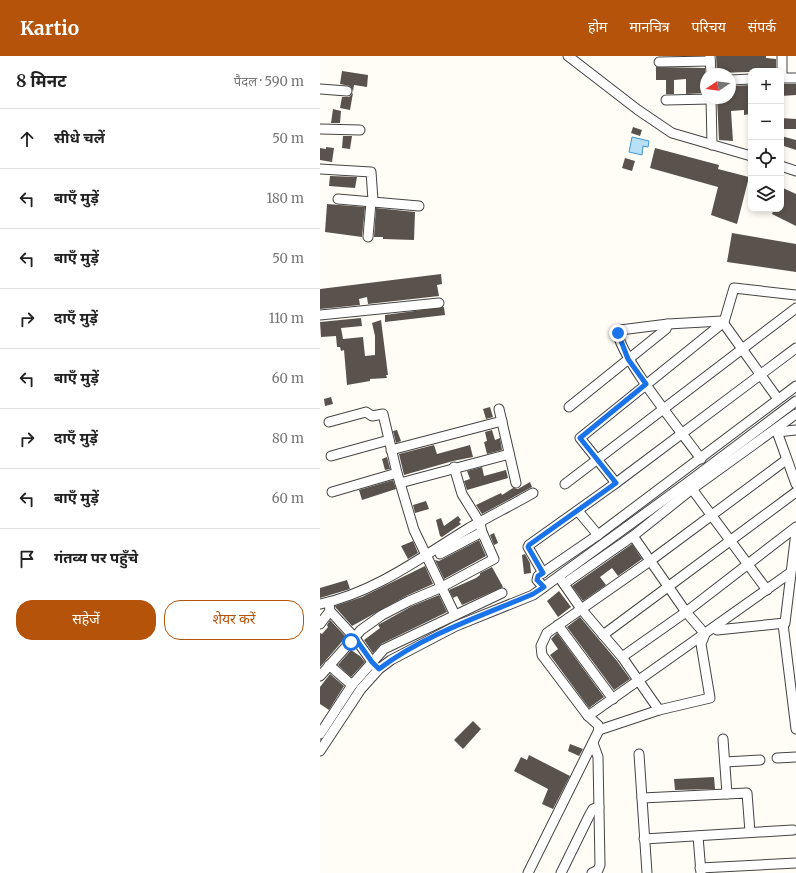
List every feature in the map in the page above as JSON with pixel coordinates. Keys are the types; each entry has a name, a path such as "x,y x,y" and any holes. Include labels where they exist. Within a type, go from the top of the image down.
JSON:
{"street":[{"path":"568,56 638,110 672,133 748,155"},
{"path":"782,56 782,68"},
{"path":"659,62 710,58 711,68"},
{"path":"784,78 796,78"},
{"path":"736,80 748,79"},
{"path":"320,90 347,91"},
{"path":"666,100 700,99"},
{"path":"711,104 712,145"},
{"path":"320,129 360,130"},
{"path":"784,167 796,171"},
{"path":"320,169 371,172 373,200 371,202 368,237"},
{"path":"338,199 418,206"},
{"path":"616,483 580,438 724,322 734,288 796,295"},
{"path":"320,315 439,303"},
{"path":"564,484 796,308"},
{"path":"701,459 628,359 618,337 620,330 713,320 724,322 742,350 778,399"},
{"path":"569,407 666,329 668,324"},
{"path":"543,573 528,547 529,545 616,483 796,348"},
{"path":"544,587 537,580 538,576 598,535 701,459 796,386"},
{"path":"320,751 361,689 379,669 391,660 437,636 562,580 633,536 690,486 796,400"},
{"path":"499,409 516,483"},
{"path":"329,422 366,412 372,416 382,414 397,473 414,530 440,588 455,615"},
{"path":"562,580 690,486 777,431 796,414"},
{"path":"392,450 502,421"},
{"path":"777,431 796,430"},
{"path":"777,431 786,460 796,484"},
{"path":"331,456 389,440"},
{"path":"400,483 510,454"},
{"path":"528,873 599,730 598,725 588,716 542,655 541,646 544,638 550,630 582,610 786,460"},
{"path":"320,676 361,630 382,615 409,601 440,588 494,559 481,527 462,494 454,468"},
{"path":"332,492 397,473"},
{"path":"690,486 767,590"},
{"path":"603,634 796,492"},
{"path":"320,624 326,606 427,558 481,527 533,493"},
{"path":"578,511 598,535"},
{"path":"622,657 686,612 796,527"},
{"path":"714,628 717,630 786,624 790,574 796,532"},
{"path":"633,536 686,612 705,634"},
{"path":"588,716 790,574"},
{"path":"562,580 582,610 622,657 659,710"},
{"path":"320,734 324,719 384,649 502,593"},
{"path":"326,606 355,638 372,662 379,669"},
{"path":"783,624 793,674 796,729"},
{"path":"558,625 613,699"},
{"path":"599,730 659,710 710,698 700,644 705,634"},
{"path":"786,640 796,640"},
{"path":"329,665 352,685"},
{"path":"324,719 337,726"},
{"path":"723,739 727,794"},
{"path":"592,873 598,870 600,865 598,757 593,743"},
{"path":"639,754 647,873"},
{"path":"777,758 796,757"},
{"path":"725,762 760,760"},
{"path":"642,798 747,793 750,832"},
{"path":"561,873 590,814 594,809 599,807"},
{"path":"644,839 793,830"},
{"path":"698,836 700,871 796,863"}],"water":[{"path":"632,137 649,141 648,147 643,146 642,155 629,152"}],"building":[{"path":"716,56 766,56 766,58 776,59 776,68 748,68 748,72 736,72 736,68 717,68"},
{"path":"656,67 705,68 700,68 700,93 686,94 686,79 674,80 674,94 666,94 666,80 656,80"},
{"path":"342,71 368,75 367,87 354,85 353,91 350,86 340,84"},
{"path":"784,84 796,84 796,95 784,96"},
{"path":"748,85 748,114 744,115 744,110 731,111 733,141 719,140 717,104 736,104 736,86"},
{"path":"353,93 350,110 340,108 342,97 349,97"},
{"path":"333,109 341,111 340,123 331,123"},
{"path":"784,118 796,119 796,129 784,129"},
{"path":"633,127 642,130 640,136 631,133"},
{"path":"343,136 352,136 350,149 342,148"},
{"path":"784,137 796,140 796,150 784,146"},
{"path":"326,147 334,148 332,162 320,160 320,148 326,149"},
{"path":"655,148 719,165 718,169 748,177 737,224 711,215 718,187 650,168"},
{"path":"625,158 635,161 632,171 622,168"},
{"path":"330,176 357,177 355,188 329,186"},
{"path":"784,188 796,194 796,226 772,214 773,212 784,212"},
{"path":"327,204 365,207 362,237 325,232"},
{"path":"376,208 415,212 414,240 383,239 383,237 374,237"},
{"path":"732,233 796,244 796,272 727,262"},
{"path":"441,274 442,284 437,285 439,296 368,304 367,297 359,299 360,305 320,309 320,289"},
{"path":"444,307 445,315 385,322 385,315"},
{"path":"361,318 362,326 341,328 343,339 363,337 365,356 375,355 375,336 372,323 381,320 388,375 386,375 387,378 370,379 370,381 347,385 344,350 341,351 340,347 337,347 336,336 321,337 320,322"},
{"path":"331,397 333,404 325,406 324,399"},
{"path":"490,407 493,417 486,419 483,409"},
{"path":"397,430 401,441 396,443 393,431"},
{"path":"492,430 495,440 500,438 502,450 487,454 484,442 487,441 485,432"},
{"path":"434,445 437,454 470,445 473,457 404,475 399,454"},
{"path":"387,457 390,469 385,470 382,459"},
{"path":"482,467 484,476 506,470 508,478 467,490 464,481 470,479 467,471"},
{"path":"393,480 396,489 362,500 359,490"},
{"path":"530,482 532,487 482,514 476,505 501,493 502,495 513,488 518,489"},
{"path":"426,501 429,509 415,513 413,505"},
{"path":"458,516 461,520 459,522 461,524 442,537 440,536 436,520 441,518 444,526"},
{"path":"494,533 498,543 494,545 490,535"},
{"path":"479,540 486,556 444,579 435,560 439,561"},
{"path":"413,541 418,553 408,559 401,546"},
{"path":"632,544 642,559 618,576 612,568 600,577 606,585 583,601 572,586"},
{"path":"525,554 530,563 531,573 524,574 522,555"},
{"path":"425,566 433,584 406,596 352,626 335,606 362,597"},
{"path":"492,567 503,587 462,605 457,596 453,598 449,590 476,578 480,575 480,573"},
{"path":"347,580 350,589 320,598 320,588"},
{"path":"559,591 571,607 558,617 547,601"},
{"path":"439,595 447,612 381,644 373,653 364,640 380,628 378,625 412,606"},
{"path":"580,617 630,679 614,690 567,627"},
{"path":"330,620 346,637 320,667 320,633 322,634 328,627 327,625"},
{"path":"557,633 604,697 589,708 550,655 558,649 551,639"},
{"path":"351,650 360,656 365,662 351,677 338,665"},
{"path":"330,674 344,686 329,710 320,704 320,687"},
{"path":"473,721 481,729 463,749 454,740"},
{"path":"570,744 583,749 579,756 568,751"},
{"path":"529,755 570,776 553,809 542,804 548,789 514,771 521,757 527,760"},
{"path":"714,777 715,789 675,790 674,779"}],"route":[{"path":"351,642 355,638 372,662 379,669 412,648 456,626 533,594 544,587 537,580 538,576 543,573 528,547 529,545 616,483 580,438 646,384 628,359 618,337 618,333"}]}
